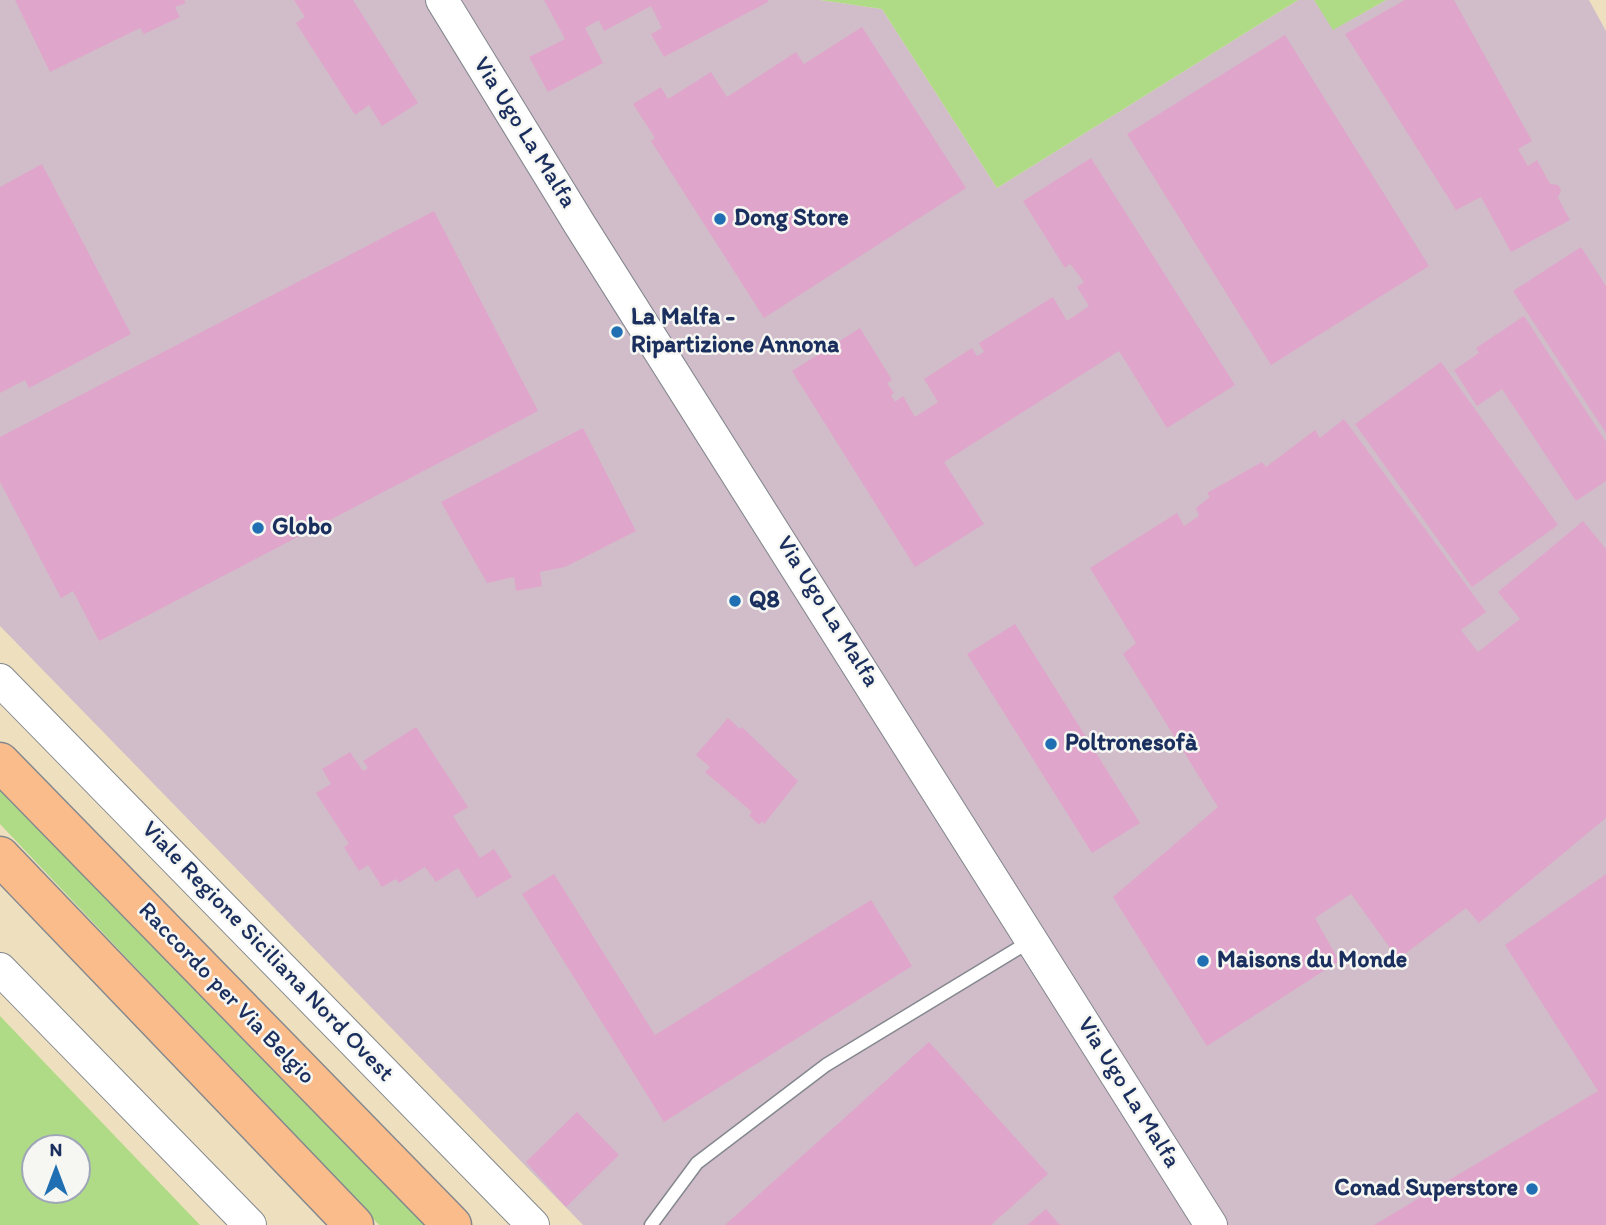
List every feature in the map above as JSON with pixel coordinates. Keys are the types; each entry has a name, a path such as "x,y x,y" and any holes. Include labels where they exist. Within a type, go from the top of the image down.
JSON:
{"highway":[{"name":"Raccordo per Via Belgio","path":"0,762 452,1225"},
{"path":"0,856 354,1225"}],"street":[{"name":"Via Ugo La Malfa","path":"442,0 580,225 1211,1225"},
{"name":"Viale Regione Siciliana Nord Ovest","path":"0,680 533,1225"},
{"path":"0,969 250,1225"}],"lane":[{"path":"651,1225 697,1163 826,1065 1032,940"}],"shaded area":[{"path":"0,0 820,0 882,9 997,188 1298,0 1314,0 1334,29 1386,0 1589,0 1606,31 1606,1225 583,1225 0,626"}],"green space":[{"path":"820,0 1298,0 997,188 882,9"},
{"path":"1314,0 1386,0 1333,30"},
{"path":"0,790 425,1225 379,1225 0,824"},
{"path":"0,1016 200,1225 0,1225"}],"building":[{"path":"15,0 184,0 186,3 175,7 180,17 144,34 140,28 50,72"},
{"path":"294,0 353,0 418,103 382,126 369,105 355,115 296,23 305,17"},
{"path":"544,0 768,2 664,57 651,34 662,28 651,6 604,31 599,20 585,28 603,63 548,92 529,57 565,39"},
{"path":"1405,0 1454,0 1532,141 1518,149 1528,166 1537,160 1550,184 1558,185 1561,190 1558,198 1570,220 1511,252 1481,197 1456,210 1345,34"},
{"path":"862,27 966,188 764,318 651,141 655,138 633,104 661,87 668,99 711,72 727,97 796,52 804,64"},
{"path":"1285,35 1429,266 1271,365 1127,134"},
{"path":"1091,158 1235,385 1167,428 1119,351 944,462 984,524 915,567 792,371 860,328 892,380 887,383 894,393 891,395 895,402 903,396 915,417 938,402 924,379 972,348 977,356 984,352 979,343 1053,297 1067,321 1089,306 1077,287 1084,282 1070,264 1065,268 1023,201"},
{"path":"42,164 131,334 29,388 25,380 0,393 0,187"},
{"path":"434,211 538,411 99,641 73,591 61,598 0,482 0,437"},
{"path":"1581,247 1606,286 1606,433 1513,291"},
{"path":"1524,316 1606,442 1606,481 1576,501 1502,389 1477,406 1454,370 1479,353 1476,348"},
{"path":"1441,362 1558,525 1472,587 1355,424"},
{"path":"1344,419 1486,612 1461,630 1478,652 1520,619 1498,592 1583,521 1606,549 1606,818 1479,923 1466,908 1398,959 1351,894 1315,918 1339,961 1207,1046 1113,897 1218,807 1123,654 1136,643 1090,568 1177,513 1184,526 1199,516 1196,508 1210,497 1207,493 1262,462 1266,467 1315,430 1320,438"},
{"path":"583,428 636,531 565,567 540,572 542,586 516,591 514,577 487,583 441,502"},
{"path":"1015,624 1140,823 1092,853 967,654"},
{"path":"728,718 740,729 742,727 798,781 764,824 762,821 759,825 749,815 752,812 705,772 710,767 696,755"},
{"path":"416,727 468,807 453,816 480,858 494,849 512,877 477,898 458,868 436,882 425,867 399,883 396,879 382,887 368,865 359,871 344,847 349,844 316,793 331,784 322,769 350,752 363,771 368,768 363,761"},
{"path":"554,874 655,1035 871,900 912,966 664,1122 522,894"},
{"path":"1606,874 1606,1225 1374,1225 1598,1091 1505,945"},
{"path":"929,1042 1048,1174 991,1225 725,1225"},
{"path":"577,1112 619,1155 566,1207 526,1162"},
{"path":"1046,1209 1060,1225 1027,1225"}],"place":[{"name":"Dong Store","path":"720,219"},
{"name":"La Malfa - Ripartizione Annona","path":"617,332"},
{"name":"Globo","path":"258,528"},
{"name":"Q8","path":"735,601"},
{"name":"Poltronesofà","path":"1051,744"},
{"name":"Maisons du Monde","path":"1203,961"},
{"name":"Conad Superstore","path":"1532,1189"}]}
